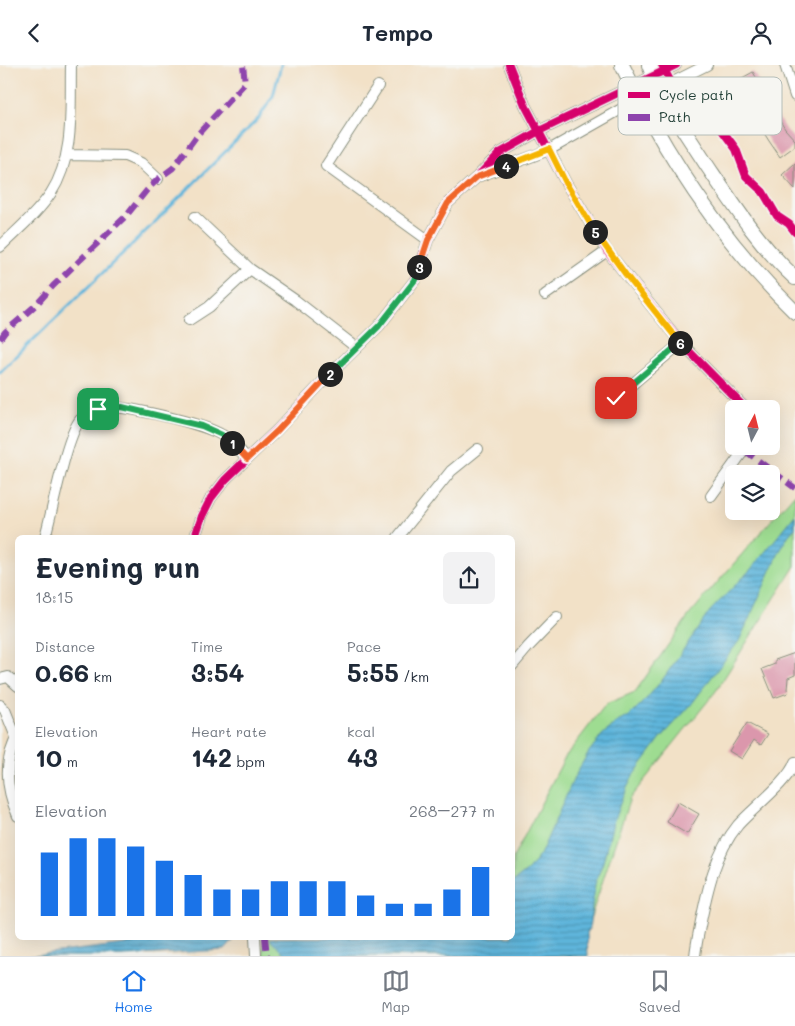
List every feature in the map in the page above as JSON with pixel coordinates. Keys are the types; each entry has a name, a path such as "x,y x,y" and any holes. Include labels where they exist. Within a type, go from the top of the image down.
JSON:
{"main road":[{"path":"622,65 628,77"},
{"path":"660,135 709,213 741,254 795,312"},
{"path":"687,135 732,202 761,241 795,278"}],"street":[{"path":"2,240 50,194 62,173 69,142 71,65"},
{"path":"509,65 526,105 566,183 607,251 681,343 737,400"},
{"path":"651,70 676,65"},
{"path":"684,77 707,65"},
{"path":"785,65 795,96"},
{"path":"378,86 326,166 428,240"},
{"path":"196,535 202,516 211,499 225,480 379,326 415,280 428,240 448,203 500,153 539,131 618,92"},
{"path":"477,177 549,149 618,110"},
{"path":"67,155 125,156 141,163 158,179"},
{"path":"194,217 250,269 295,300 357,348"},
{"path":"545,295 607,251"},
{"path":"189,320 208,307 250,269"},
{"path":"616,398 681,343"},
{"path":"46,535 74,429 81,419 98,409 122,407 202,426 222,435 236,446 247,459"},
{"path":"400,535 451,471 478,449"},
{"path":"711,496 741,455"},
{"path":"515,662 557,617"},
{"path":"0,679 8,677 15,683"},
{"path":"0,705 5,710 15,732"},
{"path":"15,741 7,770 8,785 15,808"},
{"path":"695,956 706,896 726,843 738,826 781,782 795,763"},
{"path":"255,940 256,956"}],"green space":[{"path":"795,493 795,566 716,691 630,798 578,956 264,956 263,940 515,940 515,854 565,757 606,704 635,692 690,614 772,520 780,520 780,510"}],"water":[{"path":"795,515 795,528 788,536 778,555 739,641 690,706 660,739 634,774 622,798 595,884 587,932 588,956 288,956 271,941 515,940 515,880 528,870 540,855 574,778 588,753 602,735 619,721 628,717 647,698 663,679 710,611 752,568"},
{"path":"158,940 233,941 225,950 122,956 25,956"}],"building":[{"path":"753,72 756,77 744,77"},
{"path":"782,124 795,140 795,146 780,157 765,135 782,135"},
{"path":"795,163 795,189 782,175"},
{"path":"795,653 795,675 788,678 788,693 774,698 762,669 775,664 775,660"},
{"path":"747,723 768,734 761,745 754,740 742,759 729,751"},
{"path":"678,802 699,814 687,834 667,822"}],"waterway":[{"path":"0,372 150,227 259,118 273,96 281,65"}],"marked path":[{"path":"0,339 5,332 37,304 53,286 127,215 158,179 173,168 198,134 245,83 243,65"},
{"path":"751,455 795,488"},
{"path":"265,940 267,956"}],"cycle path":[{"path":"509,65 525,105 566,183 607,251 681,343 737,400"},
{"path":"662,65 668,77"},
{"path":"651,77 676,65"},
{"path":"196,535 211,498 225,480 379,326 415,280 428,240 448,203 500,153 539,131 618,93"},
{"path":"726,135 736,149 746,176 763,192 777,216 789,224 795,232"}],"route":[{"path":"98,409 122,407 202,426 222,435 236,446 247,459 277,431 330,374 379,326 415,280 428,240 448,203 477,177 549,149 566,183 607,251 681,343 616,398"}]}
